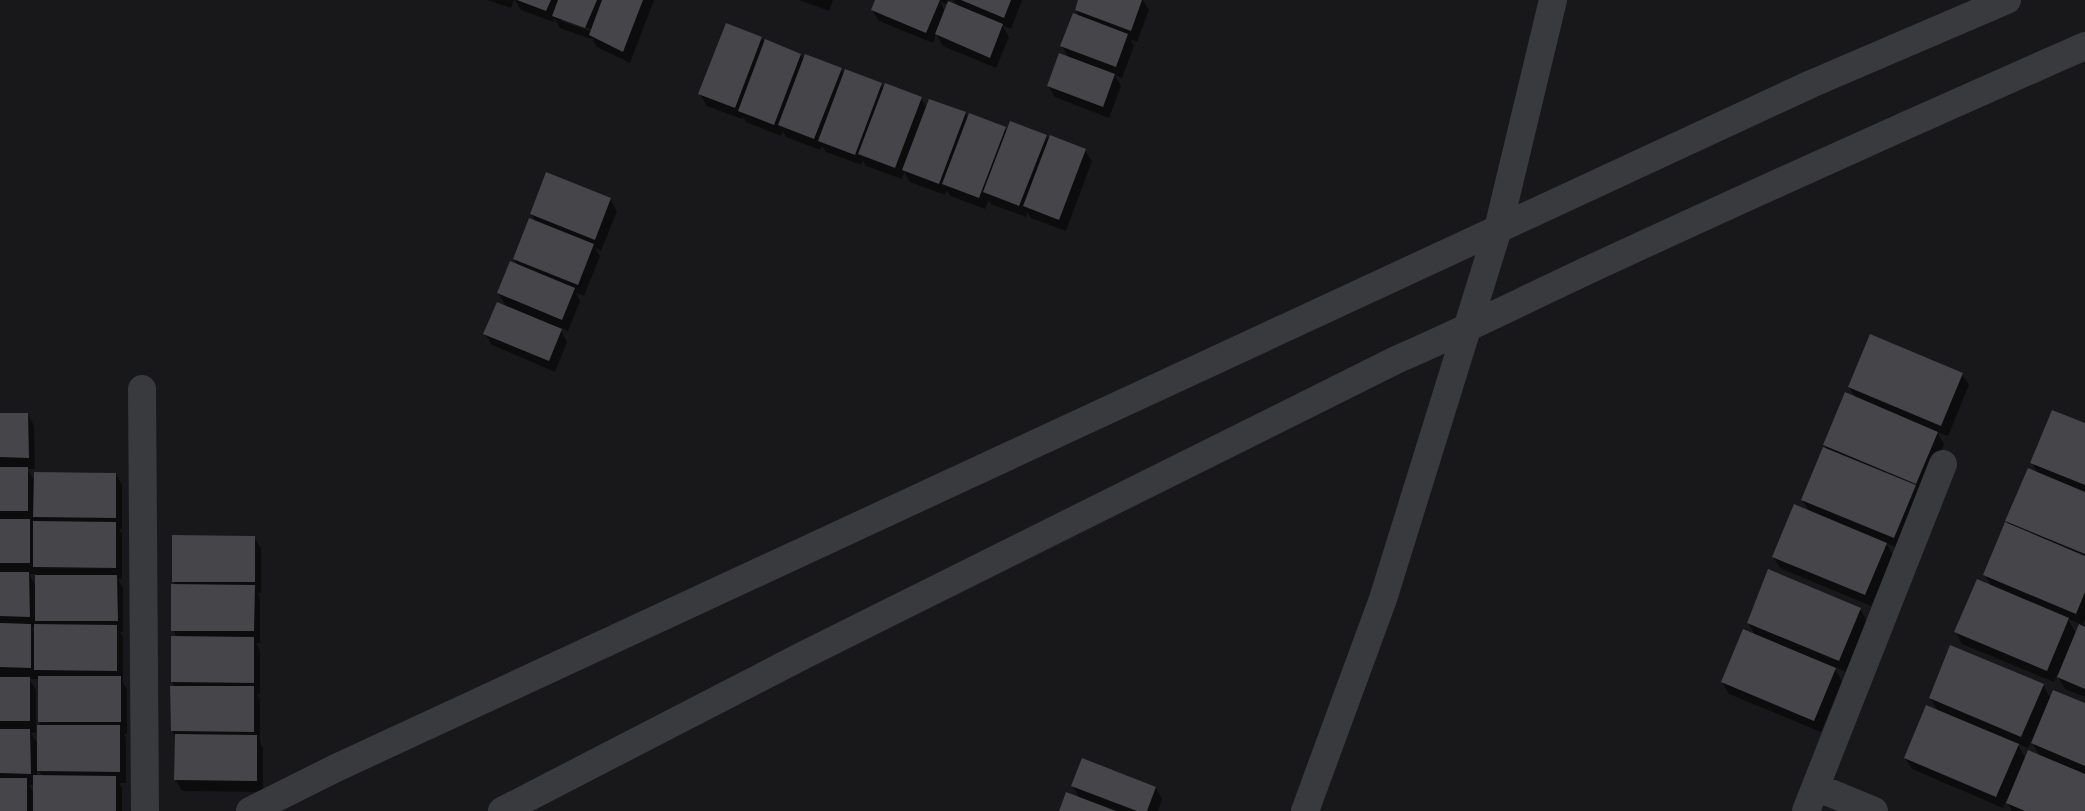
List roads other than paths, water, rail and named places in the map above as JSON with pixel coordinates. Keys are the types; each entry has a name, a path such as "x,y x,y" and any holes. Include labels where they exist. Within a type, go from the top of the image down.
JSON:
{"street":[{"path":"1305,811 1383,599 1498,229 1553,0"},
{"path":"250,811 336,768 1811,84 2006,0"},
{"path":"502,811 839,637 1398,359 1467,329 1568,280 1879,136 2085,46"},
{"path":"142,389 145,811"},
{"path":"1874,811 1811,799 1943,464"}]}
